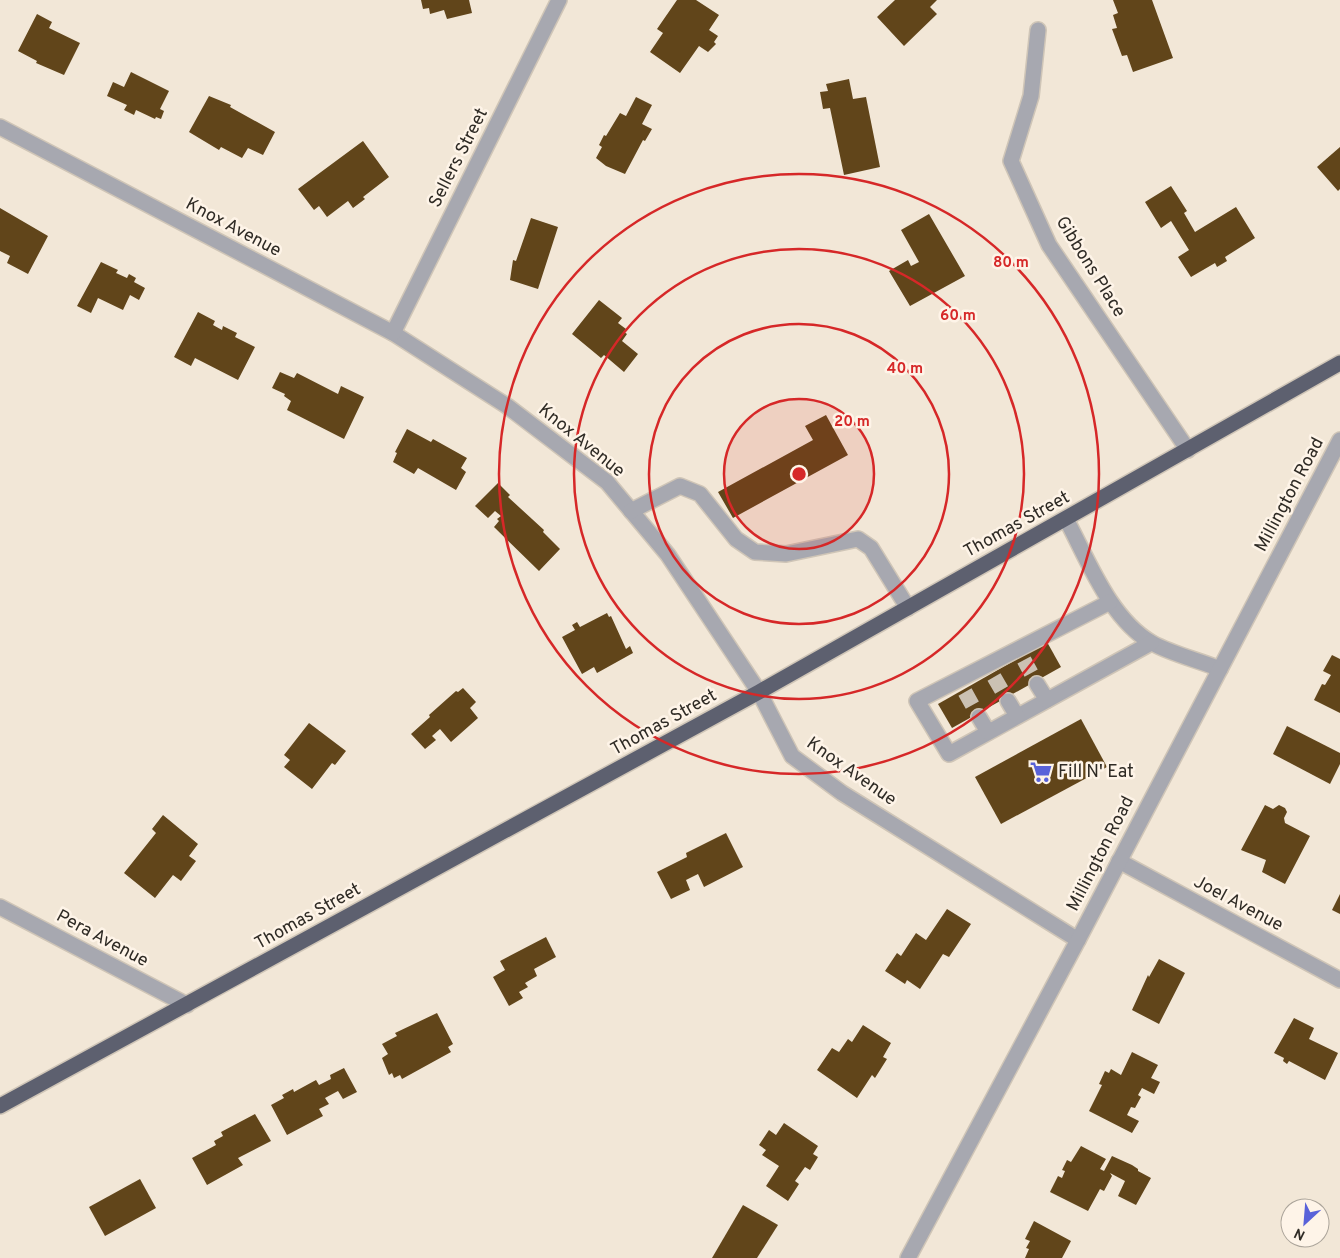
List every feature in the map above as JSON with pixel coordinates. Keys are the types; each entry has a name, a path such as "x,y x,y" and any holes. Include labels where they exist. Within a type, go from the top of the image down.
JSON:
{"highway":[{"name":"Thomas Street","path":"0,1106 759,692 1340,363"}],"street":[{"name":"Sellers Street","path":"393,333 559,0"},
{"name":"Gibbons Place","path":"1038,30 1031,96 1011,161 1050,245 1188,450"},
{"name":"Knox Avenue","path":"0,127 393,333 523,418 607,482 668,555 759,692 792,756 842,793 1078,940"},
{"name":"Millington Road","path":"908,1258 1078,940 1340,440"},
{"path":"631,511 680,486 700,494 736,540 755,552 786,554 858,539 871,548 908,608"},
{"path":"1066,519 1110,602 1124,619 1151,643 1220,669"},
{"path":"1110,602 1020,655 961,686 917,701 949,754 1151,643"},
{"path":"1038,684 1047,700"},
{"path":"1008,701 1017,716"},
{"path":"979,717 988,732"},
{"name":"Joel Avenue","path":"1119,861 1340,980"},
{"name":"Pera Avenue","path":"0,907 187,1005"}],"building":[{"path":"421,0 469,0 472,13 447,19 444,10 430,14 429,8 423,9"},
{"path":"677,0 696,0 719,15 709,30 718,36 714,42 716,44 708,52 699,46 680,73 650,52 663,33 657,29"},
{"path":"895,0 937,0 930,7 937,14 904,46 877,17"},
{"path":"1113,0 1152,0 1173,58 1133,72 1127,55 1122,56 1112,29 1117,28 1113,15 1118,13"},
{"path":"37,14 52,22 49,28 80,43 64,75 36,63 37,61 18,51"},
{"path":"131,72 169,91 160,109 164,111 161,119 156,117 155,119 136,110 134,115 124,110 127,105 107,96 113,82 124,87"},
{"path":"849,79 853,99 866,97 880,167 844,175 830,108 823,109 820,92 828,91 826,84"},
{"path":"209,96 231,105 230,107 275,132 263,155 248,148 242,158 221,147 219,150 189,132"},
{"path":"636,97 652,105 642,124 652,129 645,141 643,140 625,174 606,166 596,158 602,147 599,145 604,135 606,136 620,113 626,116"},
{"path":"363,141 389,177 363,197 365,199 353,208 348,201 327,217 319,206 314,210 298,189"},
{"path":"1340,147 1340,189 1338,191 1317,167"},
{"path":"1171,186 1187,211 1184,213 1195,232 1236,207 1255,238 1225,257 1227,261 1217,267 1215,263 1191,277 1178,257 1189,250 1171,221 1161,228 1145,202"},
{"path":"0,208 48,236 28,274 7,263 10,256 0,251"},
{"path":"929,214 965,276 910,306 889,271 908,260 911,266 919,262 901,230"},
{"path":"531,218 558,227 538,289 510,280 513,260 516,261"},
{"path":"101,262 118,270 116,273 127,278 129,274 136,278 134,282 145,288 139,300 130,295 123,310 98,298 91,313 77,306"},
{"path":"599,300 622,318 618,323 626,329 624,332 627,334 622,341 638,354 624,372 604,355 601,358 572,334"},
{"path":"198,312 215,321 213,325 222,330 223,326 237,333 235,337 255,347 238,380 195,358 191,366 174,357"},
{"path":"280,372 294,378 297,373 338,394 341,386 364,397 344,439 287,410 291,401 284,396 285,394 272,388"},
{"path":"826,415 848,455 733,518 718,492 813,440 805,426"},
{"path":"407,429 431,442 433,439 467,458 461,468 466,472 456,490 418,468 414,474 393,462 397,453 395,452"},
{"path":"498,483 510,495 508,497 544,530 543,532 560,549 539,571 494,527 499,521 497,519 501,516 495,511 488,518 475,506"},
{"path":"607,613 609,617 611,616 626,649 630,646 633,653 597,673 594,667 582,674 562,637 575,630 572,625 577,622 580,627"},
{"path":"1047,642 1061,667 952,728 938,704"},
{"path":"1332,655 1340,659 1340,713 1314,700 1322,684 1325,685 1331,675 1323,671"},
{"path":"463,688 476,702 470,708 478,718 451,742 440,729 432,736 436,740 425,749 411,734 456,691 458,692"},
{"name":"Fill N' Eat","path":"1081,719 1107,767 1001,824 975,777"},
{"path":"309,723 346,751 335,765 332,763 312,789 284,767 290,760 284,755"},
{"path":"1287,726 1340,753 1340,764 1330,784 1273,754"},
{"path":"1265,805 1273,809 1279,805 1285,808 1287,812 1284,818 1285,823 1310,836 1285,884 1262,872 1266,860 1241,850"},
{"path":"163,815 198,844 189,856 196,861 181,881 173,875 155,898 124,873 156,833 152,829"},
{"path":"726,833 743,867 704,887 698,874 686,880 690,890 671,899 657,872 687,857 686,853"},
{"path":"1340,894 1340,914 1332,910"},
{"path":"947,909 971,924 949,957 943,954 920,989 907,980 905,984 885,971 897,953 901,956 916,933 926,940"},
{"path":"546,937 556,957 534,969 537,976 525,983 528,987 519,992 523,998 509,1006 493,977 505,970 500,961"},
{"path":"1159,959 1185,973 1159,1024 1132,1010 1148,975 1149,977"},
{"path":"437,1013 453,1044 448,1047 451,1052 402,1079 400,1075 394,1078 392,1073 389,1075 382,1058 388,1054 382,1044 397,1036 395,1033"},
{"path":"1294,1018 1314,1028 1309,1039 1338,1053 1325,1080 1289,1061 1287,1064 1283,1061 1284,1058 1274,1053"},
{"path":"863,1025 891,1043 883,1057 887,1059 875,1078 872,1075 857,1098 817,1070 832,1048 839,1052 848,1039 852,1042"},
{"path":"1132,1052 1158,1065 1151,1078 1160,1082 1154,1094 1142,1088 1138,1095 1141,1097 1135,1108 1131,1107 1127,1115 1139,1121 1132,1133 1089,1111 1102,1085 1099,1084 1105,1071 1109,1073 1111,1069 1121,1075"},
{"path":"344,1068 357,1092 343,1099 338,1091 325,1098 329,1104 319,1109 323,1116 287,1135 271,1105 284,1098 282,1095 293,1089 294,1092 316,1080 319,1085 331,1079 330,1075"},
{"path":"255,1114 271,1141 238,1158 243,1165 207,1185 192,1158 216,1145 214,1141 223,1136 221,1132"},
{"path":"784,1123 818,1146 813,1154 818,1157 810,1170 805,1167 795,1181 799,1184 788,1201 766,1186 779,1166 762,1155 766,1150 759,1145 769,1130 776,1135"},
{"path":"1081,1146 1106,1159 1100,1169 1104,1171 1112,1156 1132,1165 1138,1171 1151,1178 1136,1205 1118,1196 1125,1181 1110,1173 1112,1176 1104,1191 1100,1189 1088,1211 1050,1192 1058,1176 1062,1178 1065,1171 1062,1170 1067,1160 1071,1162"},
{"path":"140,1179 156,1208 105,1236 89,1207"},
{"path":"743,1205 778,1225 757,1258 712,1258"},
{"path":"1034,1221 1071,1241 1062,1258 1025,1258 1029,1249 1026,1248 1030,1241 1025,1239"}],"tunnel":[{"path":"1024,660 1037,684"},
{"path":"994,677 1008,701"},
{"path":"965,692 979,717"}],"place":[{"name":"Fill N' Eat","path":"1041,772"}]}
